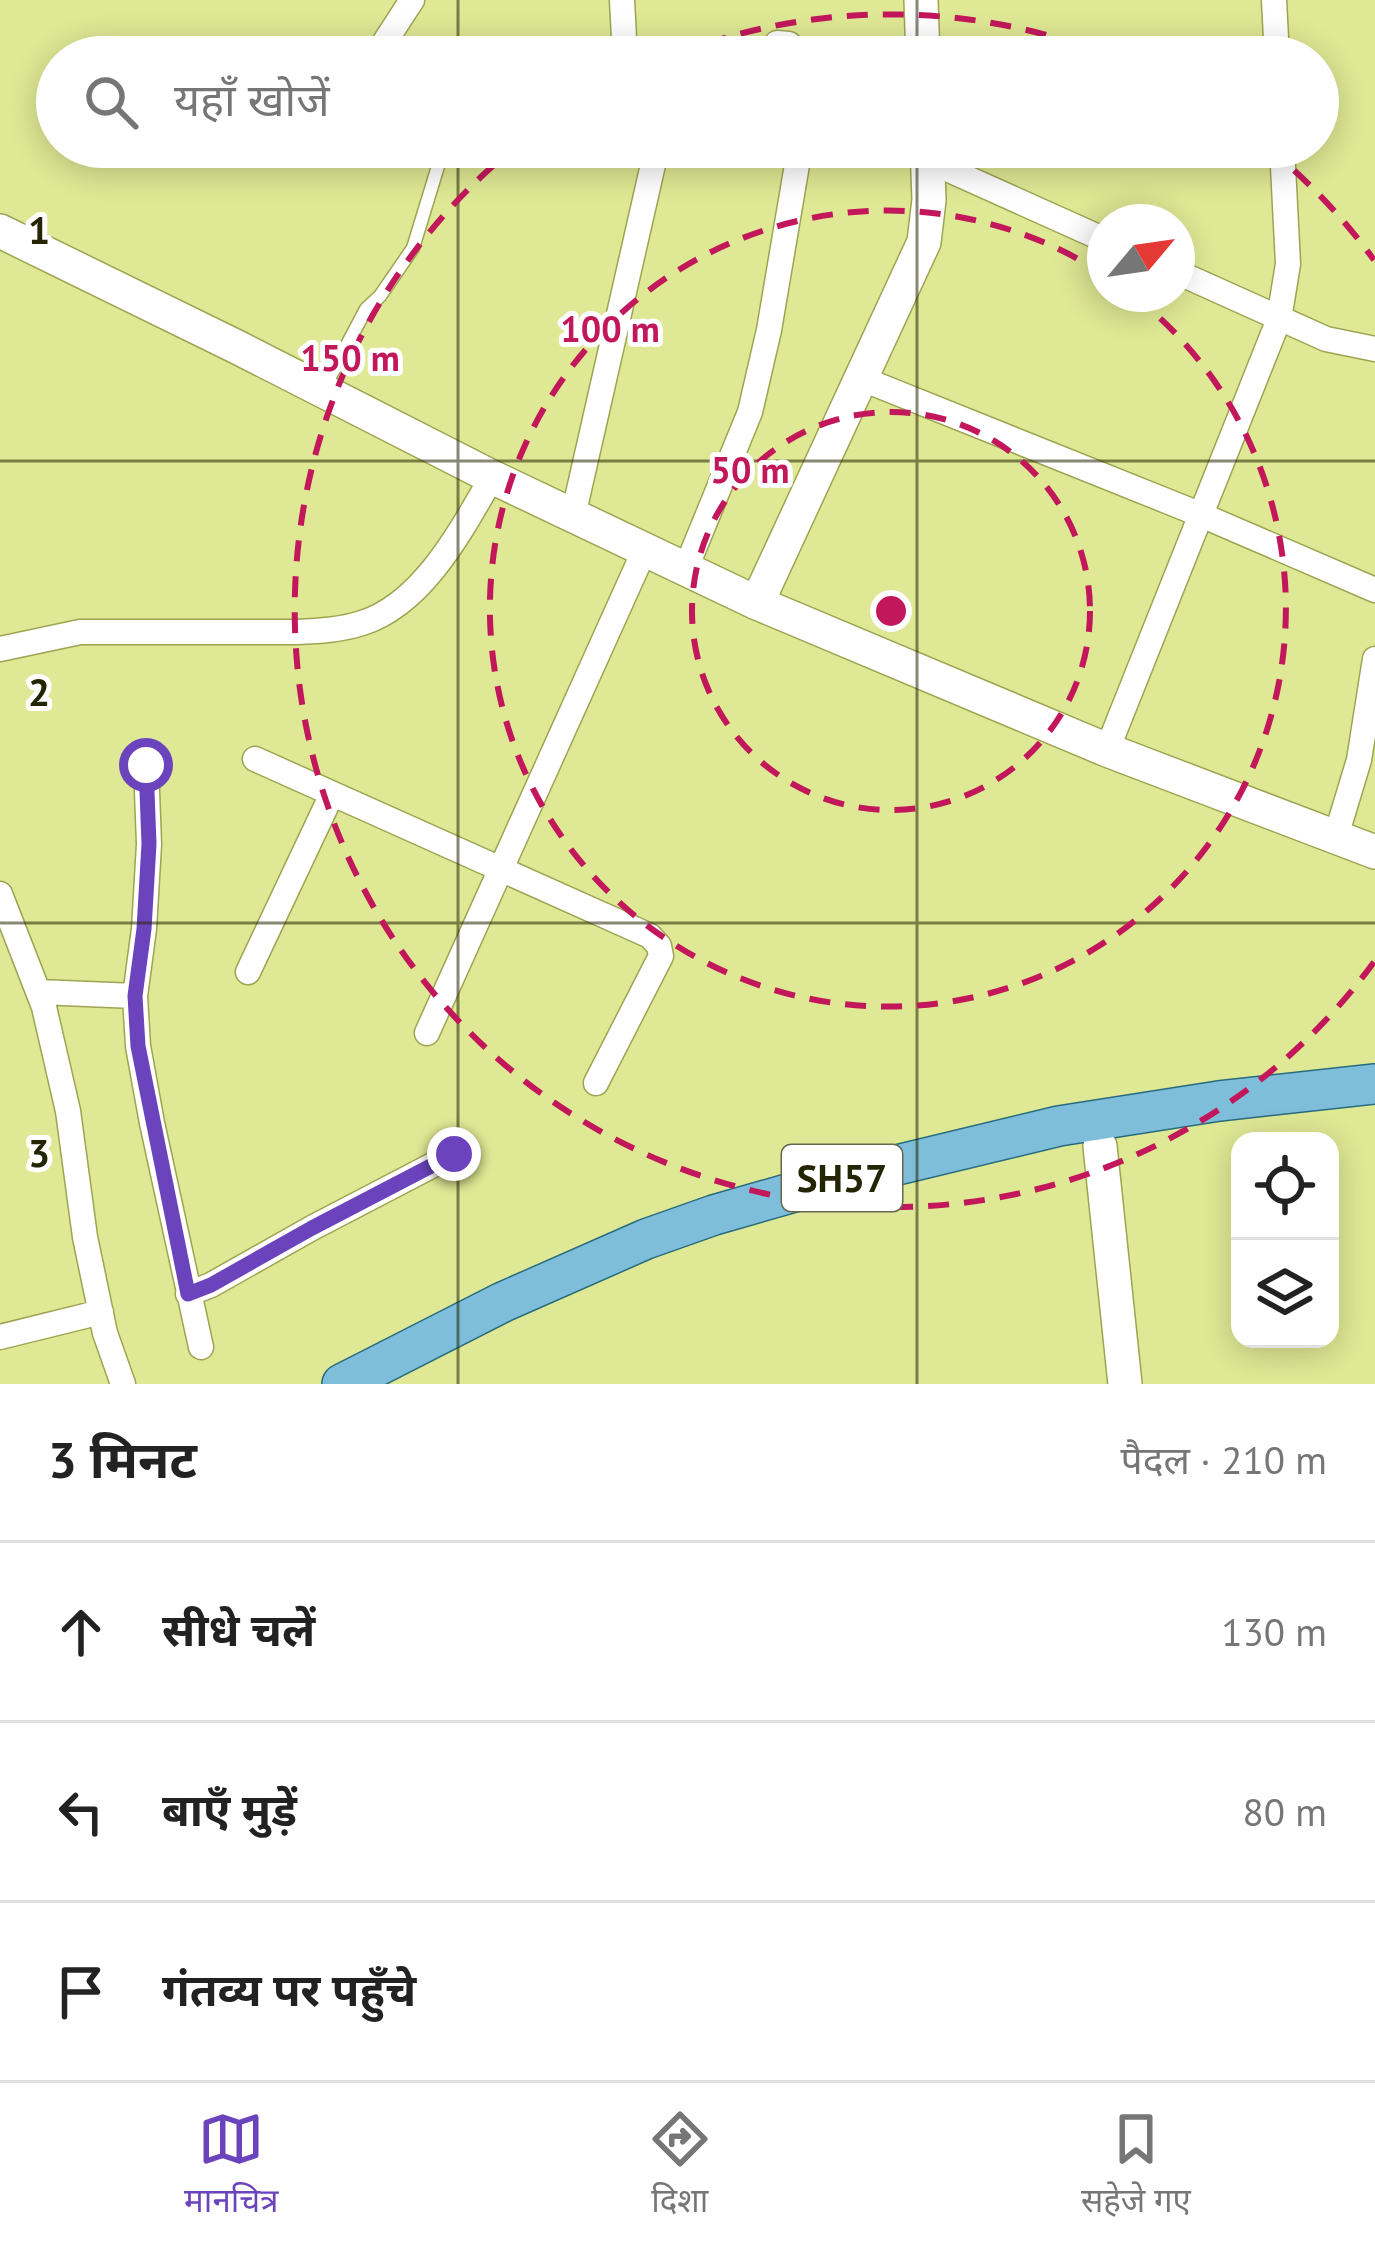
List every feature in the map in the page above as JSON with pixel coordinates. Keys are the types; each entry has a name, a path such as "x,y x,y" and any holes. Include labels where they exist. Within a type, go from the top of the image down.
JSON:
{"main road":[{"name":"SH57","path":"343,1384 503,1302 646,1239 714,1215 843,1178 1059,1126 1219,1101 1375,1084"},
{"name":"SH57","path":"397,1384 518,1320 662,1258 851,1198 1100,1146 1375,1106"}],"street":[{"path":"389,36 412,0"},
{"path":"622,0 624,36"},
{"path":"922,36 921,0 937,0"},
{"path":"1274,0 1276,36"},
{"path":"573,515 652,168"},
{"path":"686,568 750,412 796,168"},
{"path":"757,603 924,242 928,168"},
{"path":"956,168 1087,231"},
{"path":"1107,750 1279,319 1288,264 1283,168"},
{"path":"0,231 492,477 757,603 1107,750 1375,852"},
{"path":"1195,280 1327,339 1375,350"},
{"path":"860,378 1375,590"},
{"path":"0,649 80,632 329,631 362,623 387,613 411,594 455,540 492,477"},
{"path":"427,1033 645,549"},
{"path":"1336,836 1368,752 1375,659"},
{"path":"255,759 650,936 661,956 596,1083"},
{"path":"146,765 149,844 135,996 138,1046 201,1347"},
{"path":"248,972 332,794"},
{"path":"0,894 39,992 68,1111 100,1312 124,1384"},
{"path":"39,992 135,996"},
{"path":"1100,1146 1125,1384"},
{"path":"188,1294 454,1154"},
{"path":"0,1337 100,1312"}],"lane":[{"path":"322,391 366,309 413,248 437,168"}],"route":[{"path":"146,765 149,844 135,996 138,1046 188,1294 454,1154"}]}
